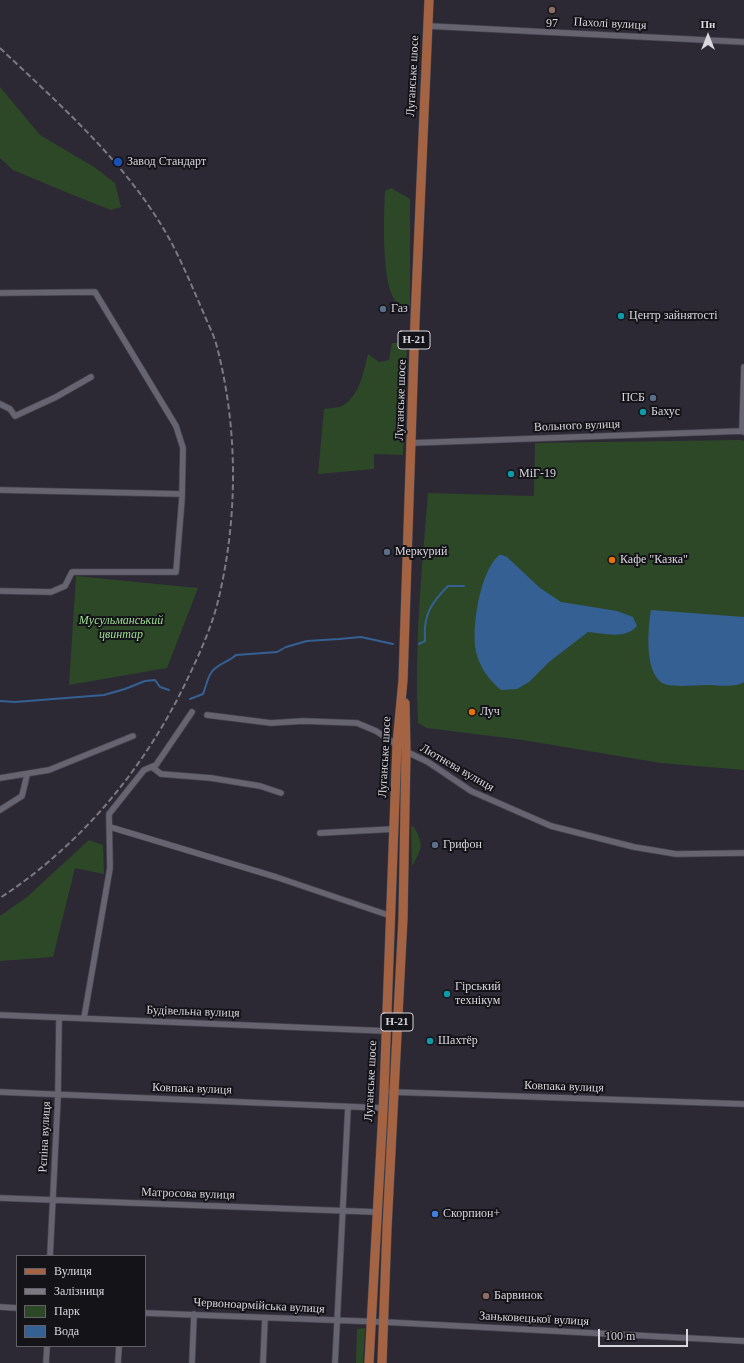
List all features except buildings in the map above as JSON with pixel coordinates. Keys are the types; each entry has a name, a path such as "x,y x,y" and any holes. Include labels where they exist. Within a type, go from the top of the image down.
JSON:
{"main road":[{"name":"Луганське шосе","path":"369,1363 376,1212 384,1092 397,744 403,680 415,321 429,0"},
{"name":"Луганське шосе","path":"382,1363 387,1228 403,918 406,752 403,680"}],"street":[{"name":"Пахолі вулиця","path":"428,26 744,42"},
{"path":"0,293 95,292 176,426 183,448 182,494 176,572 72,572 64,586 51,592 0,591"},
{"path":"743,431 744,367"},
{"path":"0,404 10,409 15,416 56,397 92,376"},
{"name":"Вольного вулиця","path":"411,443 743,431"},
{"path":"0,490 182,494"},
{"path":"84,1018 110,868 109,814 144,770 156,765 192,712"},
{"name":"Лютнева вулиця","path":"207,715 271,722 303,721 357,723 376,731 397,744 406,752 428,762 471,791 551,826 634,847 676,854 744,853"},
{"path":"0,778 27,775 49,770 133,736"},
{"path":"152,767 161,774 211,778 260,786 281,793"},
{"path":"0,810 22,796 27,775"},
{"path":"110,828 276,877 391,916"},
{"path":"320,833 394,829"},
{"name":"Будівельна вулиця","path":"0,1016 59,1019 84,1018 386,1031"},
{"name":"Рєпіна вулиця","path":"50,1255 58,1094 59,1019"},
{"name":"Ковпака вулиця","path":"0,1092 383,1108"},
{"name":"Ковпака вулиця","path":"384,1092 744,1104"},
{"path":"335,1363 348,1107"},
{"name":"Матросова вулиця","path":"0,1198 376,1212"},
{"path":"0,1307 16,1308"},
{"name":"Червоноармійська вулиця","path":"146,1313 372,1322"},
{"path":"192,1363 194,1314"},
{"path":"263,1363 265,1318"},
{"name":"Заньковецької вулиця","path":"372,1322 744,1341"},
{"path":"46,1363 47,1347"},
{"path":"118,1363 119,1347"}],"green space":[{"path":"0,87 40,135 94,167 115,183 121,207 111,210 68,193 13,170 0,158"},
{"path":"391,188 410,199 410,307 406,308 397,302 391,293 384,249 385,191"},
{"path":"392,343 407,343 403,455 374,454 374,469 318,474 324,409 340,407 348,402 357,390 360,383 368,354 379,362 389,360"},
{"path":"744,441 744,770 661,763 523,740 427,728 418,723 418,637 428,493 534,496 535,443"},
{"name":"Мусульманський цвинтар","path":"76,576 198,588 167,668 69,685"},
{"path":"411,826 414,827 420,842 420,851 412,866"},
{"path":"89,840 103,845 104,874 75,868 53,957 0,961 0,916 27,897"},
{"path":"365,1328 363,1363 356,1363 357,1329"}],"water":[{"path":"499,555 507,557 540,588 561,602 617,611 633,617 637,626 627,633 614,635 588,632 549,662 529,682 517,689 501,690 489,678 483,668 476,652 475,641 478,600 492,563"},
{"path":"651,610 744,617 744,682 732,686 678,686 668,685 660,681 654,674 649,652 648,640"}],"waterway":[{"path":"419,644 425,641 425,624 429,610 437,598 448,586 464,586"},
{"path":"190,699 203,694 208,678 213,670 236,655 277,652 286,647 307,641 361,637 393,644"},
{"path":"0,701 15,702 104,695 145,681 155,680 160,687 169,690"}],"railway":[{"path":"0,48 70,115 114,161 153,212 170,240 188,277 213,334 217,347 229,409 233,472 230,535 219,597 209,630 186,682 169,714 151,745 108,803 57,854 30,877 0,898"}],"place":[{"name":"97","path":"552,10"},
{"name":"Завод Стандарт","path":"118,162"},
{"name":"Газ","path":"383,309"},
{"name":"Центр зайнятості","path":"621,316"},
{"name":"ПСБ","path":"653,398"},
{"name":"Бахус","path":"643,412"},
{"name":"МіГ-19","path":"511,474"},
{"name":"Меркурий","path":"387,552"},
{"name":"Кафе \"Казка\"","path":"612,560"},
{"name":"Луч","path":"472,712"},
{"name":"Грифон","path":"435,845"},
{"name":"Гірський технікум","path":"447,994"},
{"name":"Шахтёр","path":"430,1041"},
{"name":"Скорпион+","path":"435,1214"},
{"name":"Барвинок","path":"486,1296"}]}
